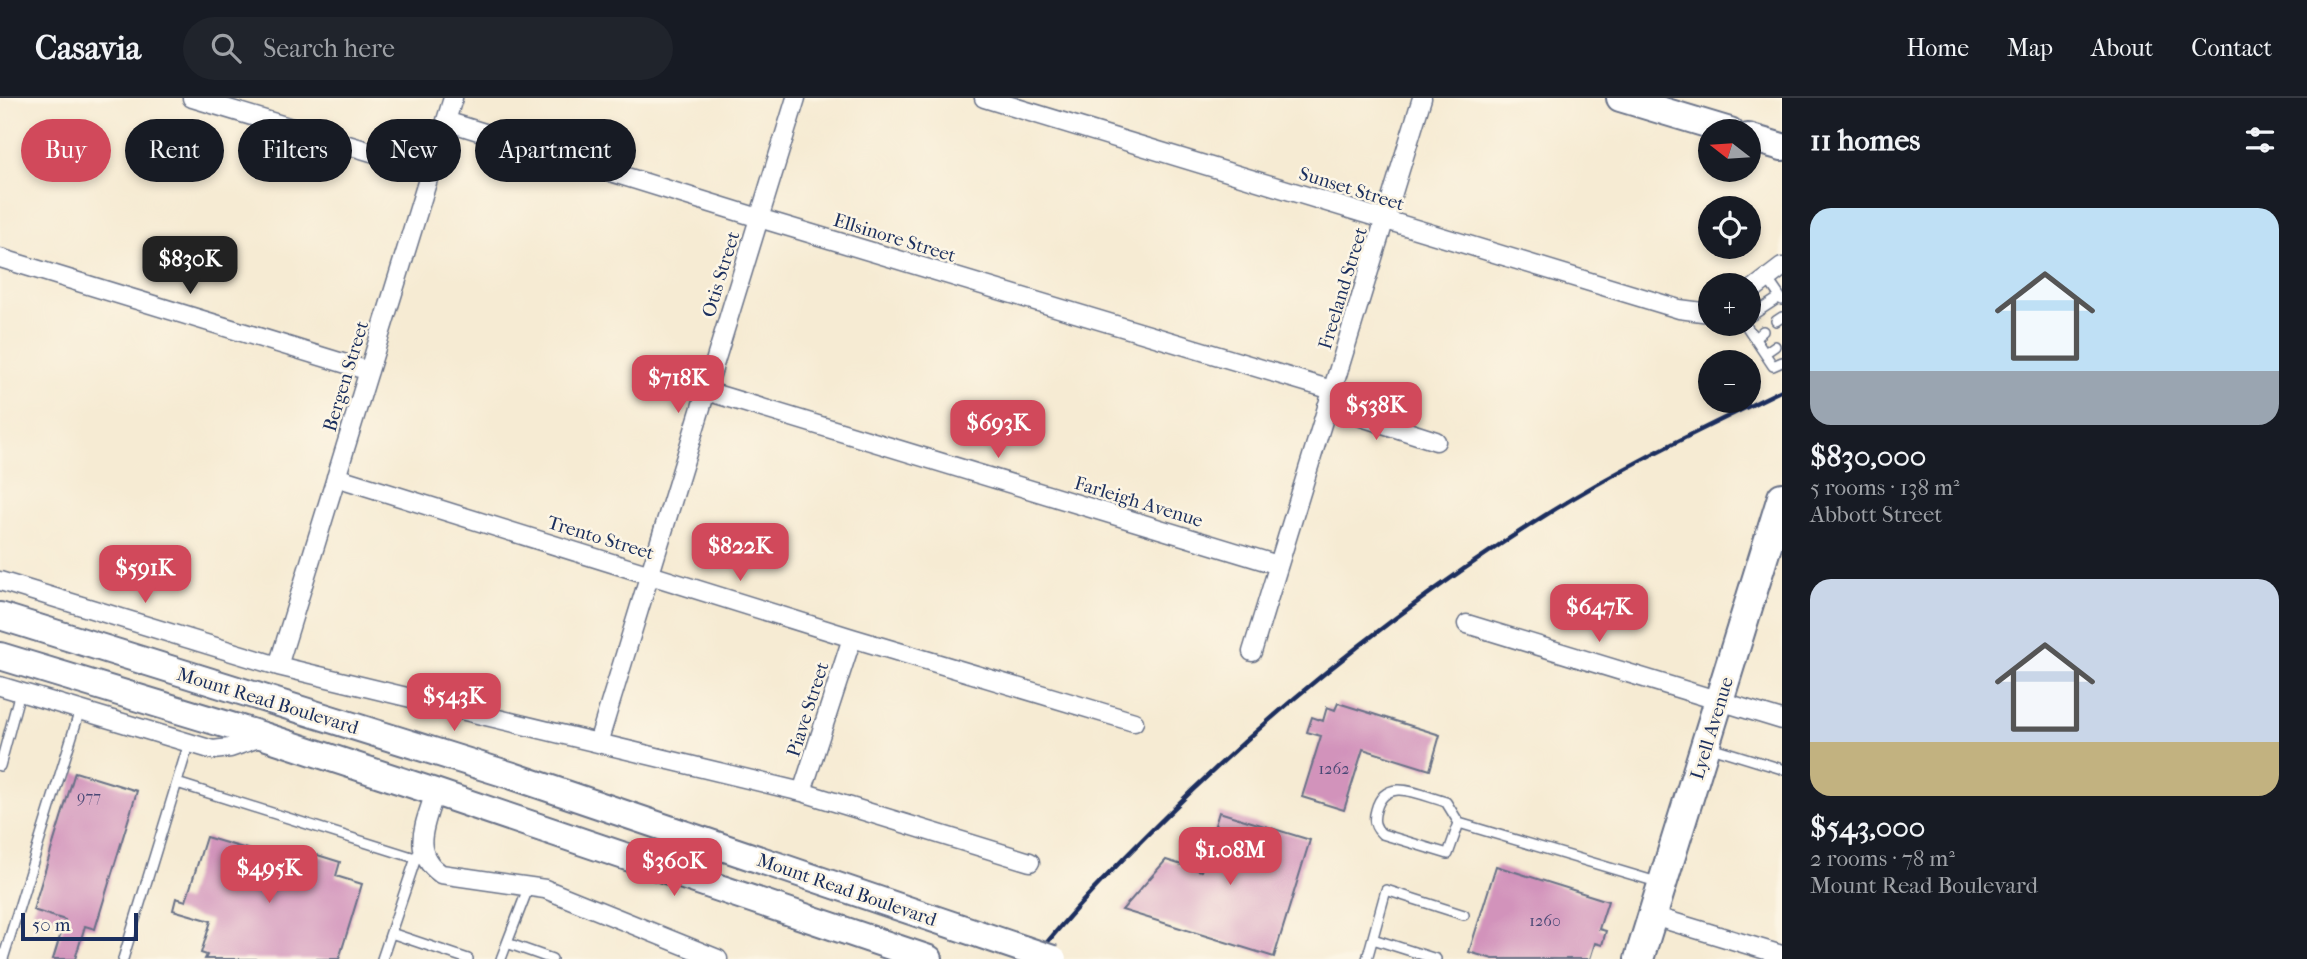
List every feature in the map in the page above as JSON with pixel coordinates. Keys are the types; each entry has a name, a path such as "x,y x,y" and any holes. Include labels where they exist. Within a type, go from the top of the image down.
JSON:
{"main road":[{"path":"1620,98 1666,105 1700,119"},
{"path":"1761,141 1782,147"},
{"name":"Lyell Avenue","path":"1639,959 1782,497"},
{"name":"Mount Read Boulevard","path":"0,616 513,776 1053,959"},
{"name":"Mount Read Boulevard","path":"0,656 264,736 929,959"},
{"path":"382,735 425,777 435,792 458,780 513,776"}],"street":[{"path":"192,98 366,151"},
{"name":"Bergen Street","path":"447,119 453,98"},
{"name":"Otis Street","path":"598,743 796,98"},
{"name":"Sunset Street","path":"984,98 1679,309 1698,311"},
{"name":"Freeland Street","path":"1252,652 1422,98"},
{"name":"Ellsinore Street","path":"461,126 1330,398 1436,441"},
{"name":"Bergen Street","path":"278,666 426,182"},
{"path":"0,258 369,371"},
{"name":"Farleigh Avenue","path":"706,391 1278,565"},
{"name":"Trento Street","path":"336,477 852,638 1134,722"},
{"name":"Mount Read Boulevard","path":"0,581 278,666 802,792 1030,862"},
{"path":"1467,624 1782,720"},
{"name":"Piave Street","path":"802,792 852,638"},
{"name":"Mount Read Boulevard","path":"0,686 213,750 222,750 264,736"},
{"path":"435,792 421,840 423,854 430,867 441,874 529,885 562,895 719,959"},
{"path":"1653,916 1782,955"}],"lane":[{"path":"1761,311 1781,299 1775,273"},
{"path":"1763,331 1755,338 1773,366 1782,362"},
{"path":"1765,353 1775,346"},
{"path":"0,766 20,692"},
{"path":"3,959 80,710"},
{"path":"123,959 189,743"},
{"path":"1705,746 1782,769"},
{"path":"177,783 415,858"},
{"path":"1459,823 1448,855 1382,834 1376,828 1373,818 1379,799 1387,791 1397,789 1446,802 1459,823 1662,883"},
{"path":"382,959 421,840"},
{"path":"500,959 529,885"},
{"path":"1367,959 1386,890 1464,915"},
{"path":"391,933 468,959"},
{"path":"1373,939 1436,959"},
{"path":"507,943 552,959"}],"building":[{"path":"1338,703 1440,735 1430,770 1363,749 1344,810 1302,797 1321,736 1307,732 1312,717 1323,721 1327,707 1335,710"},
{"path":"75,772 137,791 95,929 85,926 75,959 53,959 65,920 33,910"},
{"path":"1219,812 1310,840 1274,957 1122,910 1166,860 1201,871"},
{"path":"206,837 304,866 308,852 340,862 336,876 362,884 339,959 205,959 207,955 201,953 211,921 173,910 176,898 186,901"},
{"path":"1496,866 1608,901 1599,929 1606,931 1602,945 1595,943 1590,959 1493,959 1469,952"}],"railway":[{"path":"1034,959 1092,891 1201,782 1247,739 1344,657 1446,581 1552,511 1608,478 1782,390"}]}
